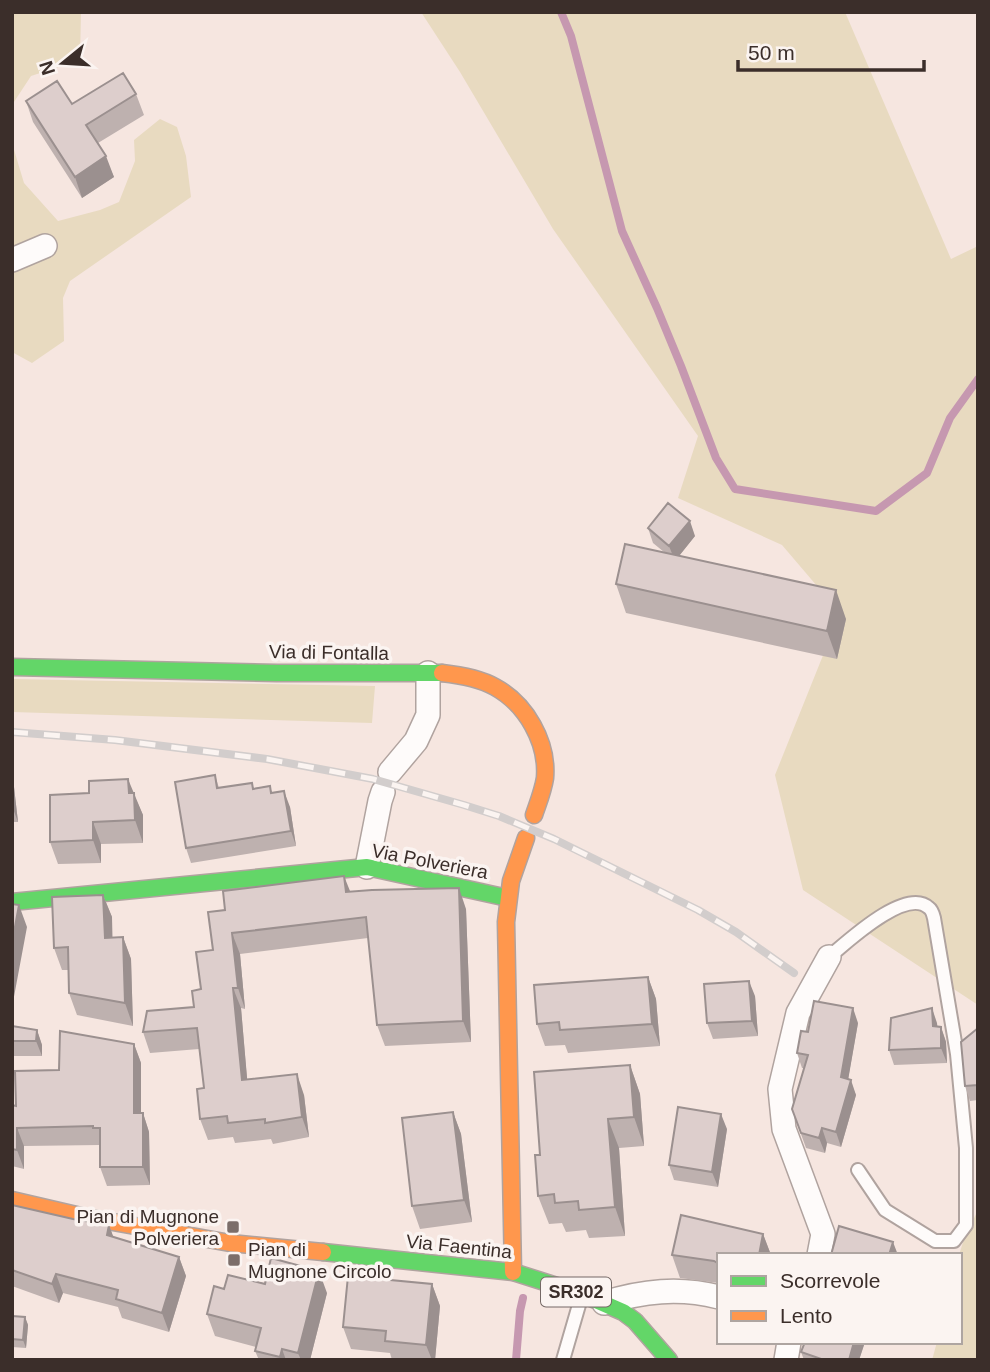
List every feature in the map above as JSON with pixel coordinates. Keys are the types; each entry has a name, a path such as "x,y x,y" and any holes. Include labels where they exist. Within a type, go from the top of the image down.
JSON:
{"street":[{"path":"12,260 45,246"},
{"name":"Via di Fontalla","path":"12,667 428,673 475,678 494,686 511,698 526,714 536,732 543,753 545,773 542,793 534,815"},
{"path":"367,867 380,801 387,782 416,741 428,715 428,673"},
{"path":"508,898 526,838"},
{"name":"Via Polveriera","path":"12,902 367,867 508,898 506,950 513,1272"},
{"path":"820,1253 822,1234 784,1129 780,1089 798,1013 829,957"},
{"name":"Via Faentina","path":"12,1200 85,1217 230,1244 513,1272 582,1294 623,1312 635,1321 669,1360"},
{"path":"604,1303 626,1296 667,1290 717,1297"}],"lane":[{"path":"829,957 877,918 903,904 920,903 929,908 934,918 957,1054 966,1148 965,1224 954,1241 935,1241 885,1210 858,1170"},
{"path":"563,1360 582,1294"}],"shaded area":[{"path":"12,12 81,12 80,60 31,76 12,105"},
{"path":"421,12 845,12 951,259 978,246 978,1005 803,890 775,775 840,613 782,545 678,498 698,436 553,229 460,72"},
{"path":"160,119 177,127 186,156 191,197 70,281 63,298 64,341 32,363 12,352 12,143 24,183 58,221 119,202 135,161 134,140"},
{"path":"12,679 375,686 372,723 12,712"},
{"path":"978,1210 978,1360 932,1360 936,1344 962,1344 962,1253 960,1253"}],"building":[{"path":"123,73 136,94 86,125 106,156 75,177 26,101 57,81 72,104"},
{"path":"668,503 690,521 669,546 648,528"},
{"path":"625,544 836,590 827,631 616,584"},
{"path":"215,775 217,788 252,783 253,789 270,786 271,793 284,791 291,831 186,848 175,782"},
{"path":"128,779 129,793 134,793 135,820 93,822 93,840 50,842 50,795 89,793 89,781"},
{"path":"344,876 346,892 459,888 463,1021 377,1025 366,917 232,933 238,988 233,988 242,1080 297,1074 302,1117 265,1123 265,1119 228,1123 227,1116 200,1119 197,1089 204,1088 197,1028 143,1032 147,1011 194,1007 192,991 201,989 196,952 213,950 208,912 225,910 223,891"},
{"path":"103,895 105,938 123,937 125,1003 69,993 68,947 54,948 52,897"},
{"path":"12,904 19,905 12,943"},
{"path":"648,977 652,1024 560,1030 559,1022 537,1024 534,985"},
{"path":"749,981 752,1021 707,1023 704,984"},
{"path":"814,1001 853,1008 841,1077 851,1080 836,1132 822,1128 819,1138 801,1133 792,1109 808,1055 797,1053 801,1031 808,1032"},
{"path":"932,1008 933,1026 941,1027 941,1048 889,1050 891,1018"},
{"path":"12,1026 37,1030 36,1041 12,1041"},
{"path":"978,1028 978,1085 965,1086 961,1042"},
{"path":"60,1031 134,1044 134,1113 143,1113 143,1167 100,1167 100,1128 93,1126 17,1128 17,1150 12,1149 12,1105 16,1106 15,1071 59,1070"},
{"path":"630,1065 634,1117 608,1119 615,1207 579,1210 578,1201 555,1203 554,1194 538,1196 535,1155 540,1155 534,1072"},
{"path":"678,1107 721,1114 712,1172 669,1165"},
{"path":"453,1112 464,1200 412,1206 402,1118"},
{"path":"12,1205 109,1225 107,1235 179,1257 162,1313 116,1299 118,1290 56,1274 52,1284 12,1270"},
{"path":"681,1215 763,1234 759,1253 717,1253 717,1263 672,1255"},
{"path":"839,1226 893,1242 890,1253 832,1253"},
{"path":"271,1258 319,1271 298,1353 282,1349 280,1357 255,1351 261,1328 207,1314 214,1286 224,1289 228,1275 265,1284"},
{"path":"348,1276 432,1284 426,1345 385,1341 386,1331 343,1327"},
{"path":"12,1316 25,1317 23,1340 12,1339"},
{"path":"804,1344 853,1344 849,1360 824,1360 801,1352"}],"waterway":[{"path":"561,12 571,36 622,231 657,308 716,458 735,489 876,511 927,473 950,418 978,379"},
{"path":"516,1360 523,1298"}],"railway":[{"path":"12,732 115,740 267,759 373,779 464,805 554,839 698,910 736,932 794,973"}],"traffic: fast":[{"path":"12,667 277,673 442,673"},
{"path":"12,902 367,867 508,898"},
{"path":"323,1252 513,1272 582,1294 623,1312 635,1321 669,1360"}],"traffic: slow":[{"path":"442,673 469,677 489,684 516,703 533,725 545,764 544,783 534,815"},
{"path":"513,1272 506,922 511,881 526,838"},
{"path":"12,1200 85,1217 230,1243 323,1252"}],"place":[{"name":"Pian di Mugnone Polveriera","path":"233,1227"},
{"name":"Pian di Mugnone Circolo","path":"234,1260"}]}
